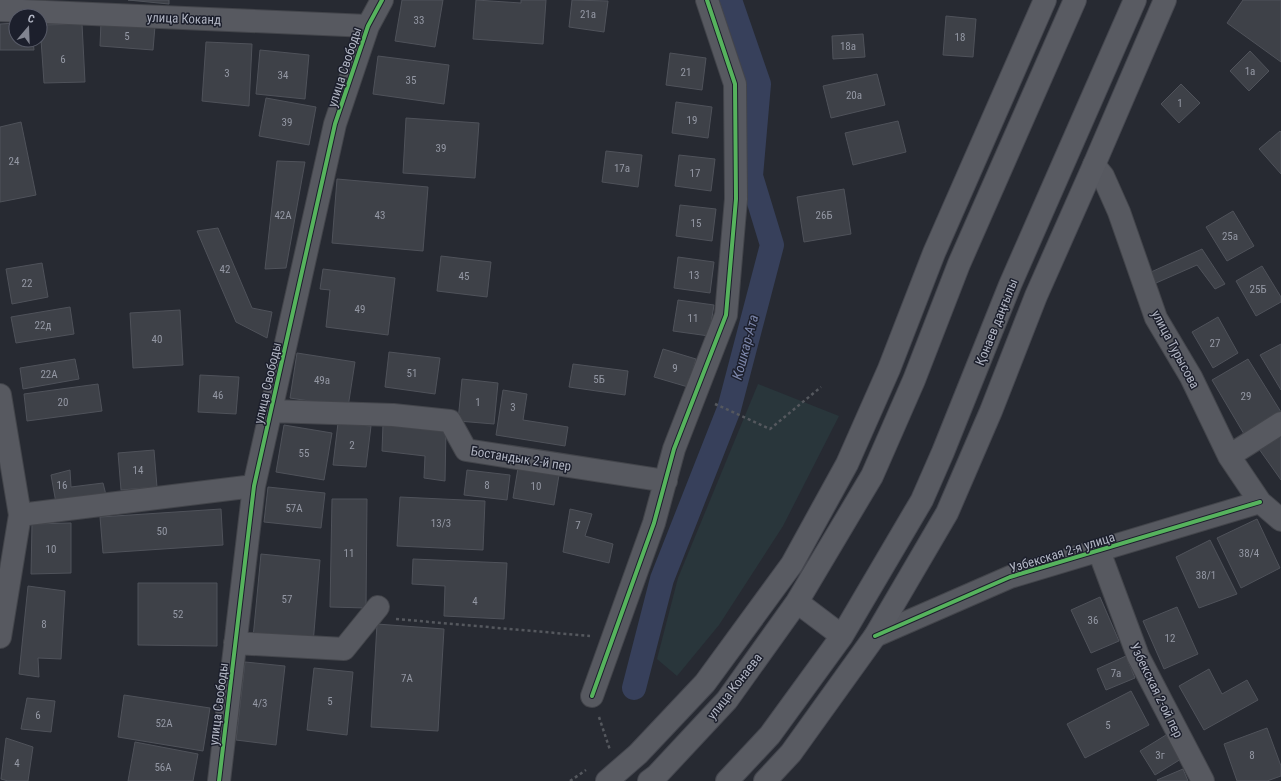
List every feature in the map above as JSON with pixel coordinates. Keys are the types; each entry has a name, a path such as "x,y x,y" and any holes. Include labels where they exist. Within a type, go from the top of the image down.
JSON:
{"main road":[{"path":"607,781 638,754 706,683 792,564 847,464 889,369 934,253 1045,0"},
{"path":"726,781 770,735 842,636 796,602 872,476 914,380 959,264 1075,0"},
{"name":"Қонаев даңғылы","path":"842,636 922,500 943,452 1010,285 1135,0"},
{"path":"765,781 791,753 875,636 947,512 991,411 1036,296 1165,0"},
{"path":"943,452 978,426 991,411"},
{"name":"улица Конаева","path":"649,781 657,775 727,700 796,602"}],"street":[{"name":"улица Свободы","path":"219,781 254,486 335,124 368,26 382,0"},
{"path":"592,696 654,523 674,449 726,315 736,199 735,84 707,0"},
{"name":"улица Коканд","path":"0,10 368,26"},
{"name":"улица Турысова","path":"1094,165 1103,176 1119,212 1156,318 1192,377 1230,456 1260,502 1281,520"},
{"path":"0,395 8,492 20,516 0,637"},
{"name":"Бостандык 2-й пер","path":"271,411 394,415 450,421 466,450 666,481"},
{"path":"1230,456 1281,423"},
{"path":"20,516 254,486"},
{"name":"Узбекская 2-я улица","path":"875,636 1010,577 1260,502"},
{"name":"Узбекская 2-ой пер","path":"1100,551 1138,656 1203,781"},
{"path":"235,643 344,649 375,612"}],"path":[{"path":"716,404 770,429 821,387"},
{"path":"375,612 613,638"},
{"path":"592,696 611,754"},
{"path":"570,781 588,769"}],"shaded area":[{"path":"758,384 839,416 783,526 719,625 677,676 657,659 678,578"}],"building":[{"path":"128,0 169,0 169,4"},
{"path":"402,0 443,0 435,47 395,41"},
{"path":"476,0 521,3 521,0 546,0 543,44 473,39"},
{"path":"572,0 608,1 604,32 569,27"},
{"path":"1243,0 1281,0 1281,62 1227,23"},
{"path":"946,16 976,19 973,57 943,55"},
{"path":"101,22 155,26 153,50 100,46"},
{"path":"0,24 8,24 8,48 34,48 34,50 0,50"},
{"path":"82,24 85,82 44,83 42,48 48,48 48,25"},
{"path":"863,34 865,57 833,59 832,36"},
{"path":"206,42 252,44 249,106 202,101"},
{"path":"260,50 309,55 305,99 256,94"},
{"path":"1250,51 1269,71 1249,91 1230,71"},
{"path":"670,53 706,58 702,90 666,85"},
{"path":"378,56 449,65 444,104 373,94"},
{"path":"877,74 885,105 831,118 823,86"},
{"path":"1181,84 1200,103 1179,123 1161,104"},
{"path":"266,98 316,107 309,145 259,136"},
{"path":"676,102 712,107 708,138 672,133"},
{"path":"406,118 479,123 475,178 403,173"},
{"path":"898,121 906,152 853,165 845,133"},
{"path":"21,122 36,195 0,202 0,127"},
{"path":"1280,131 1281,132 1281,174 1259,149"},
{"path":"606,151 642,155 638,187 602,182"},
{"path":"679,155 715,159 711,191 675,186"},
{"path":"277,161 305,162 286,268 265,269"},
{"path":"337,179 428,187 423,251 332,243"},
{"path":"844,189 851,234 804,242 797,197"},
{"path":"680,205 716,209 712,241 676,236"},
{"path":"1233,211 1254,246 1227,261 1206,227"},
{"path":"218,228 252,308 272,312 267,338 236,322 197,231"},
{"path":"1202,249 1225,284 1215,289 1197,265 1156,283 1151,272"},
{"path":"441,256 491,262 487,297 437,291"},
{"path":"678,257 714,262 710,293 674,288"},
{"path":"42,263 48,297 12,304 6,269"},
{"path":"1262,266 1281,297 1281,302 1256,316 1236,281"},
{"path":"323,269 395,278 388,335 326,327 330,290 320,289"},
{"path":"678,300 714,305 709,336 673,331"},
{"path":"70,307 74,334 16,343 11,317"},
{"path":"180,310 183,365 133,368 130,313"},
{"path":"1218,317 1238,353 1213,368 1192,332"},
{"path":"1281,344 1281,390 1260,355"},
{"path":"663,349 696,359 688,387 654,377"},
{"path":"389,352 440,358 435,394 385,387"},
{"path":"297,353 355,362 348,407 290,398"},
{"path":"75,359 79,379 23,389 20,368"},
{"path":"1248,359 1281,412 1244,434 1212,380"},
{"path":"573,364 628,371 625,395 569,387"},
{"path":"200,375 239,377 236,414 198,412"},
{"path":"462,379 498,383 494,424 458,421"},
{"path":"98,384 102,411 27,421 24,394"},
{"path":"503,390 527,394 523,420 568,427 565,446 496,435"},
{"path":"338,423 371,426 366,467 333,465"},
{"path":"383,424 446,430 445,481 424,478 425,456 382,451"},
{"path":"284,425 332,433 324,480 276,472"},
{"path":"1281,435 1281,480 1259,449"},
{"path":"154,450 157,487 121,490 118,453"},
{"path":"518,468 559,475 554,505 513,498"},
{"path":"70,470 71,487 103,483 106,495 56,503 51,475"},
{"path":"467,470 510,475 507,500 464,495"},
{"path":"268,487 325,493 321,528 264,522"},
{"path":"400,497 485,501 483,550 397,546"},
{"path":"332,499 367,499 366,608 330,607"},
{"path":"221,509 223,545 103,553 100,517"},
{"path":"570,509 592,514 585,536 613,544 609,563 563,552"},
{"path":"1257,519 1280,568 1241,588 1217,538"},
{"path":"71,523 71,573 31,574 32,524"},
{"path":"1210,540 1237,594 1199,608 1176,557"},
{"path":"261,554 320,560 313,644 253,638"},
{"path":"413,559 507,563 504,619 444,616 445,586 412,584"},
{"path":"138,583 217,583 217,646 138,645"},
{"path":"28,586 65,591 61,659 38,658 39,677 19,674"},
{"path":"1100,597 1119,641 1091,653 1071,610"},
{"path":"1177,607 1198,654 1164,669 1143,621"},
{"path":"377,624 444,629 438,731 371,727"},
{"path":"1126,656 1135,678 1106,690 1097,669"},
{"path":"245,662 285,666 276,745 236,740"},
{"path":"314,668 353,672 347,735 307,730"},
{"path":"1209,669 1222,694 1247,680 1258,700 1204,730 1179,686"},
{"path":"1131,691 1149,725 1085,758 1067,724"},
{"path":"124,695 210,708 203,751 118,737"},
{"path":"27,698 55,701 51,732 21,729"},
{"path":"1267,728 1281,766 1281,776 1267,781 1237,781 1224,744"},
{"path":"1166,735 1181,759 1155,775 1140,751"},
{"path":"6,738 33,747 28,781 8,781 1,779"},
{"path":"135,742 198,754 193,781 128,781"},
{"path":"1183,769 1188,781 1157,780"}],"waterway":[{"name":"Кошкар-Ата","path":"634,688 662,579 729,409 772,245 751,176 759,84 730,0"}],"cycle path":[{"path":"219,781 254,486 335,124 368,26 382,0"},
{"path":"592,696 654,523 674,449 726,315 736,199 735,84 707,0"},
{"path":"875,636 1010,577 1260,502"}]}
